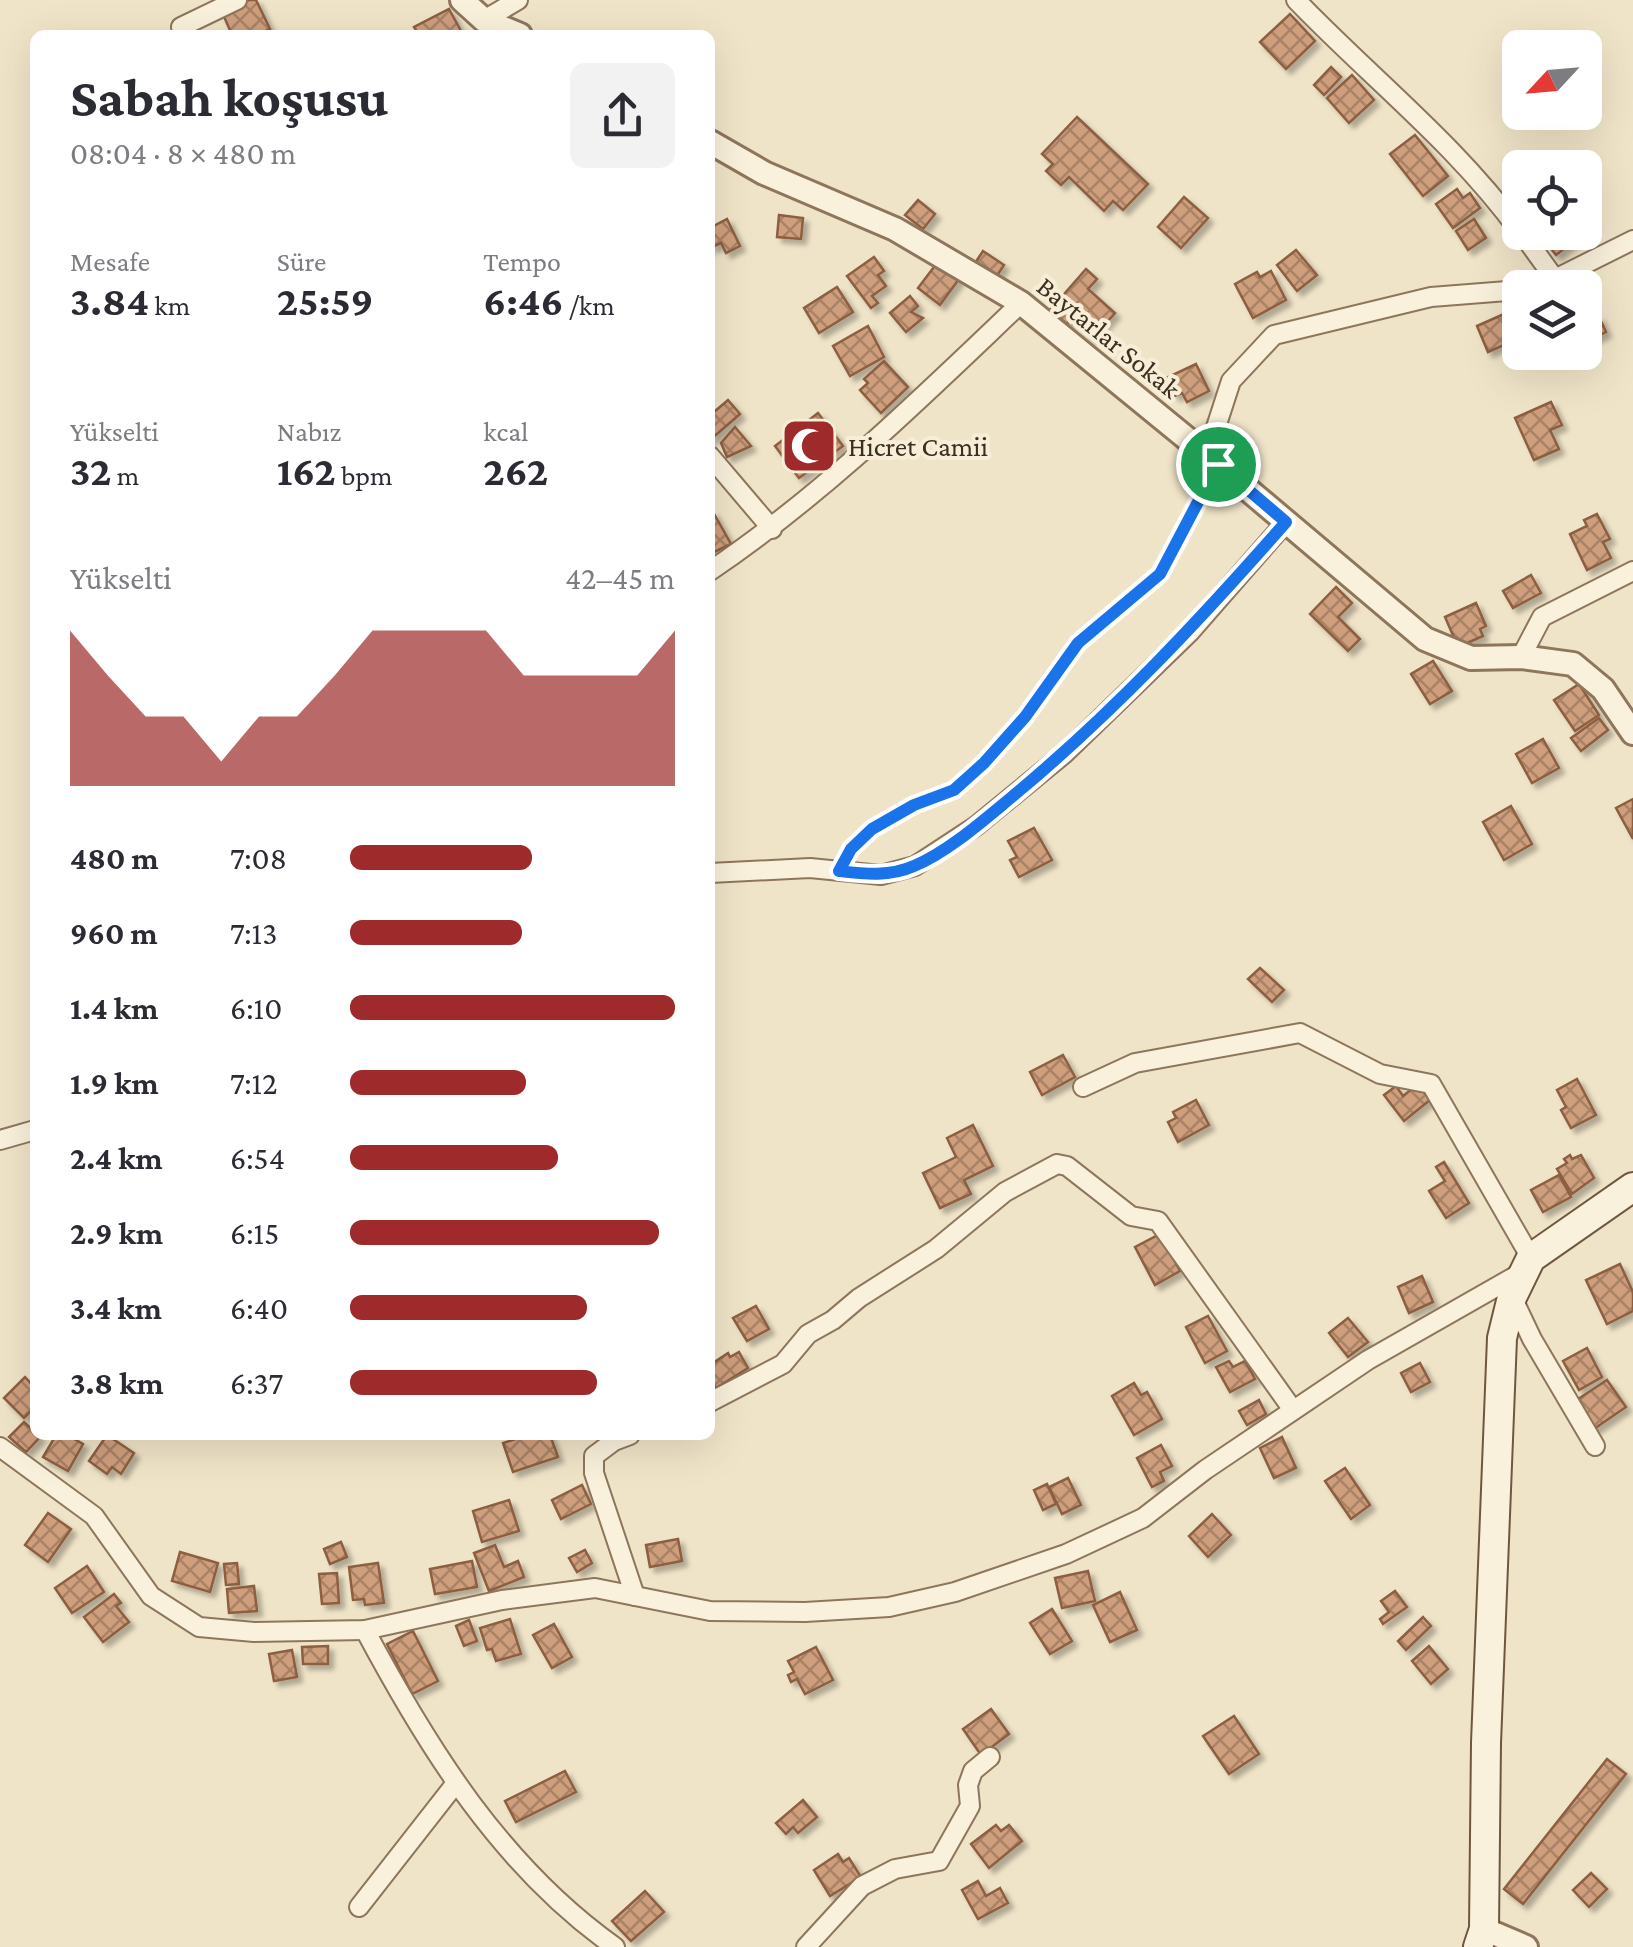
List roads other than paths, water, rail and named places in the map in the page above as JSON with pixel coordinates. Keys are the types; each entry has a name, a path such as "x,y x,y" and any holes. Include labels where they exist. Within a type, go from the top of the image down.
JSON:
{"main road":[{"path":"1481,1938 1502,1338 1522,1275 1633,1187"}],"street":[{"path":"181,28 237,0"},
{"path":"462,0 484,20 508,30"},
{"path":"484,20 518,0"},
{"path":"1296,0 1431,128 1502,206"},
{"name":"Baytarlar Sokak","path":"715,145 764,174 895,229 1020,303 1213,459 1425,639 1471,658 1573,664 1603,688 1633,733"},
{"path":"1574,270 1633,240"},
{"path":"1213,459 1231,381 1274,334 1431,297 1502,291"},
{"path":"715,568 772,529 872,445 1020,303"},
{"path":"715,462 772,529"},
{"path":"715,873 810,868 881,875 915,866 976,826 1064,754 1190,632 1286,522"},
{"path":"1521,658 1542,618 1633,572"},
{"path":"1083,1087 1134,1063 1300,1033 1380,1074 1431,1084 1522,1275 1532,1340 1595,1446"},
{"path":"0,1140 30,1131"},
{"path":"715,1399 783,1364 808,1334 936,1250 1006,1192 1056,1164 1067,1166 1131,1216 1158,1221 1293,1410"},
{"path":"0,1447 94,1516 151,1596 199,1627 254,1632 365,1630 502,1600 594,1588 710,1610 805,1612 889,1608 955,1592 1066,1554 1144,1518 1205,1470 1368,1360 1522,1275"},
{"path":"621,1440 594,1456 594,1473 635,1596"},
{"path":"365,1630 456,1783 489,1828 538,1883 615,1947"},
{"path":"806,1947 862,1886 894,1870 939,1860 970,1806 968,1785 972,1771 990,1757"},
{"path":"359,1906 456,1783"},
{"path":"1481,1938 1526,1947"}],"place":[{"name":"Hicret Camii","path":"809,446"}]}
